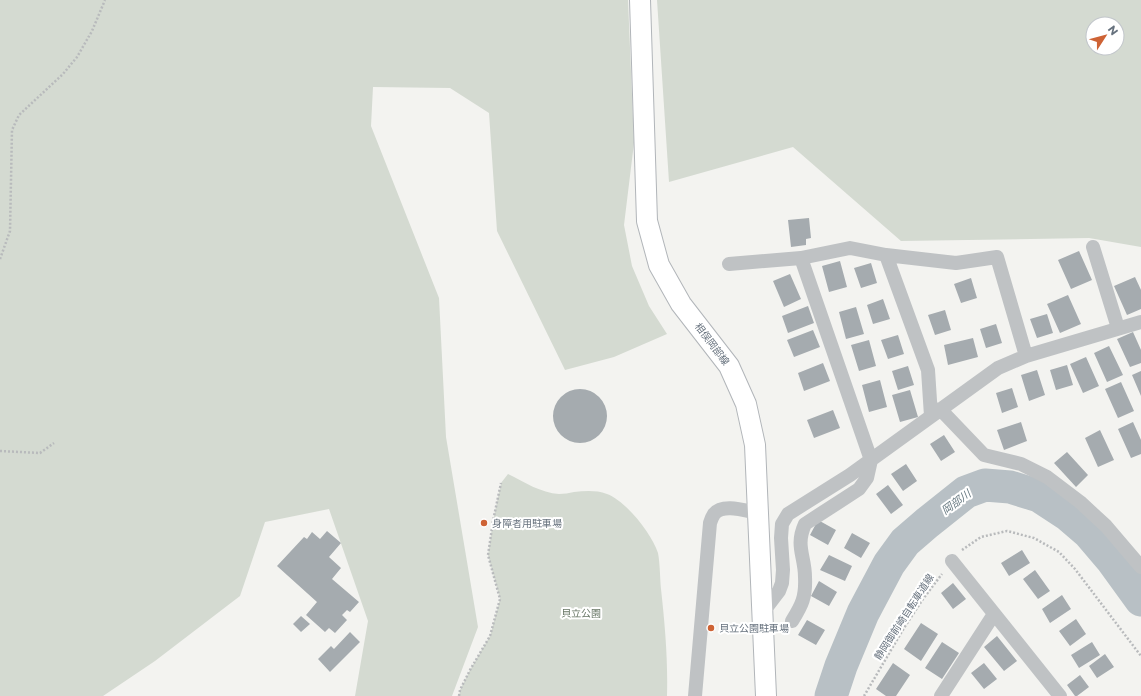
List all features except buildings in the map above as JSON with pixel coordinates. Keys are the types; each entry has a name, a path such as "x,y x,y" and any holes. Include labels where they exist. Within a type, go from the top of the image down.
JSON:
{"main road":[{"name":"相俣岡部線","path":"640,0 647,221 659,265 682,304 729,366 746,404 755,444 766,696"}],"street":[{"path":"1093,247 1118,328"},
{"path":"728,264 801,258 850,248 886,255 956,263 997,257 1026,356"},
{"path":"886,255 928,370 936,413 984,455 1021,464 1047,477 1080,502 1106,526 1141,567"},
{"path":"792,621 802,603 805,588 805,575 800,540 805,524 859,489 866,478 871,460 801,258"},
{"path":"763,612 779,591 782,583 782,524 788,514 850,475 998,368 1026,356 1141,322"},
{"path":"695,696 710,523 718,510 734,508 758,514"},
{"path":"952,561 1060,696"},
{"path":"941,696 994,614"}],"path":[{"path":"0,259 10,231 12,130 19,116 63,74 77,57 92,31 105,0"},
{"path":"0,451 40,453 54,443"},
{"path":"459,696 460,690 470,670 490,636 500,599 488,555 501,483"},
{"name":"静岡御前崎自転車道線","path":"864,696 915,610 959,552 981,537 1007,531 1034,538 1059,552 1075,569 1141,656"}],"green space":[{"path":"0,0 628,0 634,143 624,225 632,266 649,306 667,334 614,357 565,370 497,231 489,113 450,88 373,87 371,126 439,298 446,437 478,627 452,696 355,696 368,621 329,509 265,522 240,596 155,661 103,696 0,696"},
{"path":"657,0 1141,0 1141,247 1089,238 901,241 793,147 669,182"},
{"name":"貝立公園","path":"508,474 546,492 561,494 590,491 607,494 630,511 644,528 655,545 659,557 666,642 667,696 459,696 460,690 470,670 490,636 500,599 488,555 501,483"}],"waterway":[{"name":"岡部川","path":"831,696 841,666 863,613 889,564 905,542 966,492 985,485 1010,487 1039,496 1068,515 1089,533 1112,560 1141,600"}],"place":[{"name":"身障者用駐車場","path":"484,523"},
{"name":"貝立公園駐車場","path":"711,628"}]}
